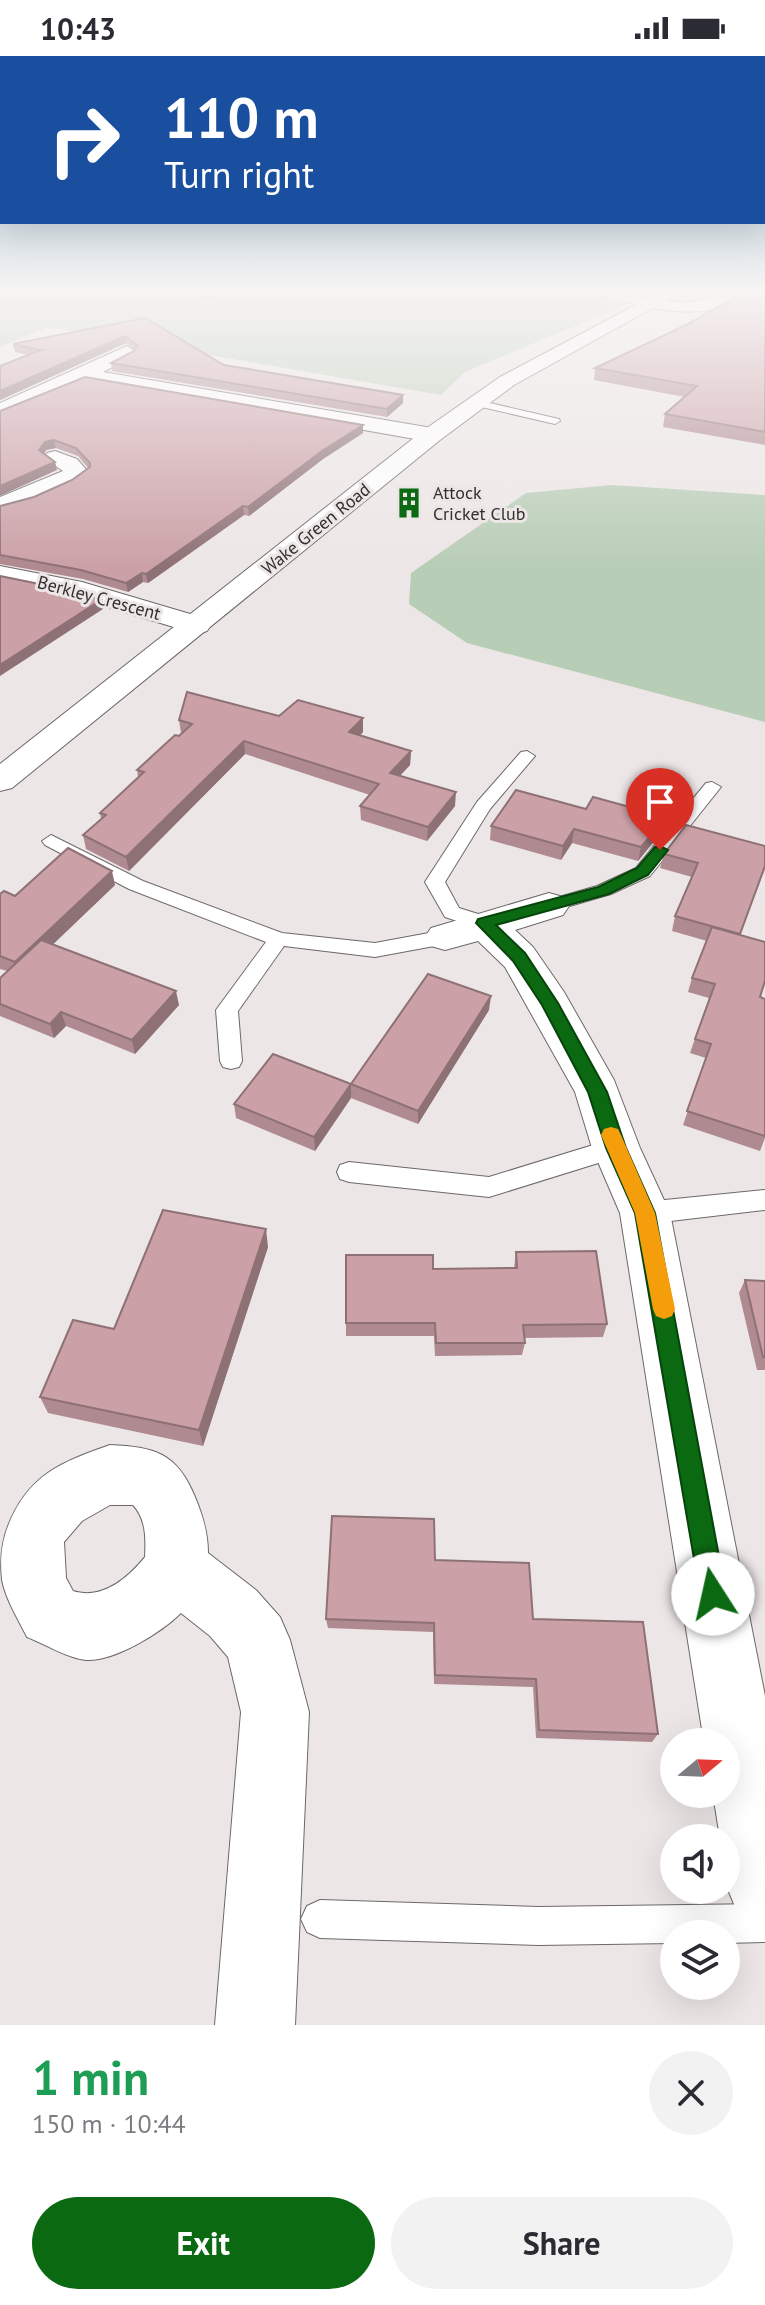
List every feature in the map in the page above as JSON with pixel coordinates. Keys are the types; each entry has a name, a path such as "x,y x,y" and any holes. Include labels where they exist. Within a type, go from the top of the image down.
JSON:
{"street":[{"path":"0,410 67,382"},
{"path":"124,382 432,435"},
{"name":"Wake Green Road","path":"0,781 432,435 506,382"},
{"path":"0,505 46,489 77,473 69,464 55,458"},
{"name":"Berkley Crescent","path":"0,574 72,588 197,625"},
{"path":"465,930 549,906"},
{"path":"465,930 519,957 549,1003 598,1092 616,1148 645,1213 765,1887"},
{"path":"174,1567 233,1613 257,1640 275,1712 255,2025"}],"lane":[{"path":"477,403 555,421"},
{"path":"51,841 136,885 279,939 375,950 465,930 435,882 483,806 527,756"},
{"path":"549,906 604,890 643,872 712,787"},
{"path":"231,1061 227,1010 279,939"},
{"path":"349,1172 489,1187 616,1148"},
{"path":"645,1213 765,1200"},
{"path":"320,1919 538,1926 765,1923"}],"green space":[{"path":"365,382 455,382 441,395"},
{"path":"612,485 765,495 765,722 467,643 409,604 411,573 526,493"}],"building":[{"path":"0,382 21,382 0,391"},
{"path":"73,382 113,382 363,425 322,451 248,507 243,506 146,574 142,573 126,583 81,570 0,555 0,506 34,497 72,480 90,467 90,463 76,448 54,440 45,442 39,450 55,462 0,486 0,411"},
{"path":"224,382 325,382 403,395 387,409"},
{"path":"674,382 765,382 765,432 665,414 697,386"},
{"path":"0,576 64,589 101,600 0,665"},
{"path":"187,692 279,716 298,700 363,718 349,732 411,751 390,773 456,792 428,827 360,806 379,784 244,741 126,857 83,835 106,815 100,813 144,772 137,770 175,735 179,736 192,724 179,720"},
{"path":"516,790 586,809 593,797 659,815 658,818 664,820 641,847 574,829 563,846 491,826"},
{"path":"686,825 765,846 765,866 740,934 675,916 698,863 664,854"},
{"path":"68,848 112,871 15,962 0,956 0,894 4,891 15,896"},
{"path":"712,927 765,942 765,981 760,997 765,999 765,1136 687,1111 711,1044 695,1039 715,984 692,978"},
{"path":"41,940 176,991 132,1040 61,1012 50,1024 0,1004 0,978"},
{"path":"428,974 491,996 418,1111 351,1084"},
{"path":"273,1054 351,1084 314,1137 234,1104"},
{"path":"163,1210 266,1229 199,1430 40,1397 73,1320 114,1329"},
{"path":"596,1251 607,1324 523,1325 525,1343 436,1343 435,1323 346,1323 346,1255 433,1255 433,1269 517,1268 516,1252"},
{"path":"745,1280 765,1281 765,1357 763,1357"},
{"path":"332,1516 434,1519 435,1560 529,1563 533,1619 643,1622 658,1734 539,1730 536,1679 435,1675 434,1623 326,1619"}],"slow traffic":[{"path":"611,1135 645,1213 664,1309"}],"place":[{"name":"Attock Cricket Club","path":"409,503"}],"route":[{"path":"660,850 643,872 604,890 484,923 519,957 549,1003 598,1092 616,1148 645,1213 713,1594"}]}
